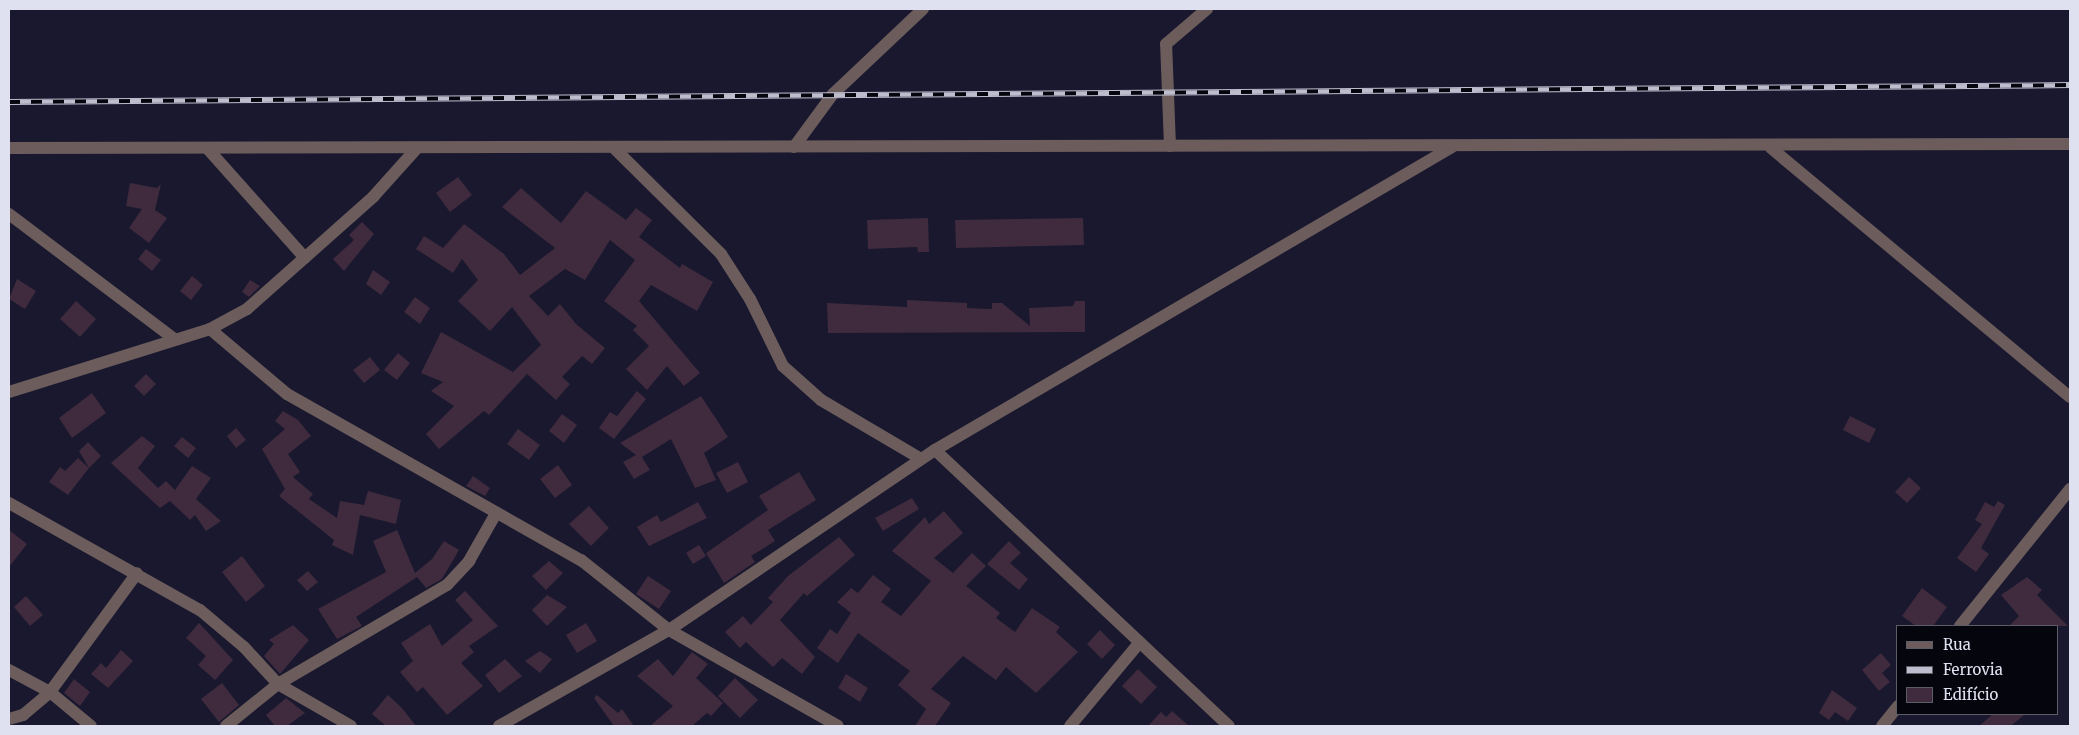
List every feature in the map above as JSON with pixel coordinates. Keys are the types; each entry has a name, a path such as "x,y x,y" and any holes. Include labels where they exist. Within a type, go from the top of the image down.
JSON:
{"street":[{"path":"794,147 833,94 923,9"},
{"path":"1170,146 1166,44 1207,9"},
{"path":"9,148 1454,146 1771,148 2070,144"},
{"path":"498,726 669,630 935,450 1454,146"},
{"path":"207,148 305,258"},
{"path":"9,392 173,338 210,329 247,309 373,197 417,148"},
{"path":"614,148 721,254 750,299 783,366 821,400 922,459"},
{"path":"1771,148 2070,397"},
{"path":"9,214 173,338"},
{"path":"210,329 287,394 495,515 581,560 669,630 838,726"},
{"path":"935,450 1229,726"},
{"path":"1961,625 2070,489"},
{"path":"9,503 137,573 214,622 278,684 351,726"},
{"path":"226,726 278,684 380,621 442,589 469,561 495,515"},
{"path":"9,719 23,715 50,692 137,573"},
{"path":"1070,726 1140,642"},
{"path":"9,670 50,692 91,726"},
{"path":"1882,726 1896,708"}],"building":[{"path":"458,177 472,195 450,212 436,193"},
{"path":"130,183 157,188 161,184 155,210 167,218 149,243 129,228 142,209 126,206"},
{"path":"521,188 561,223 586,191 626,220 636,208 652,220 639,237 680,268 682,264 713,282 697,311 651,285 639,301 700,373 684,386 667,366 647,390 626,369 649,346 633,330 637,326 604,301 635,260 610,240 585,280 565,269 529,296 548,316 560,304 576,324 605,348 592,364 582,356 562,377 570,384 556,400 527,374 489,415 484,411 439,449 426,434 454,406 431,391 443,382 421,373 441,332 513,372 541,345 512,307 490,331 458,301 478,280 462,259 453,273 416,249 424,236 443,248 464,224 504,254 520,275 555,248 502,207"},
{"path":"928,218 929,252 918,252 917,247 868,249 867,220"},
{"path":"1083,218 1084,245 956,248 955,220"},
{"path":"362,222 374,234 344,271 333,259 354,240 349,235"},
{"path":"146,249 161,260 152,271 138,259"},
{"path":"373,270 390,282 381,295 366,284"},
{"path":"192,276 203,285 191,300 180,291"},
{"path":"17,279 36,291 25,309 9,299"},
{"path":"250,280 260,286 249,297 242,292"},
{"path":"415,297 430,308 420,324 404,312"},
{"path":"907,300 967,303 967,308 992,309 992,303 1002,303 1030,326 1029,308 1073,306 1075,301 1085,301 1085,332 828,333 827,303 907,307"},
{"path":"76,301 96,319 80,337 60,319"},
{"path":"398,353 410,363 397,380 384,370"},
{"path":"370,357 380,370 364,383 353,370"},
{"path":"146,374 156,384 144,396 134,386"},
{"path":"637,391 646,399 614,439 599,428 610,412 617,416"},
{"path":"92,393 106,413 72,438 59,418"},
{"path":"701,396 728,437 704,453 716,480 695,488 671,439 642,457 650,470 634,479 623,462 636,455 620,443"},
{"path":"283,411 298,420 311,436 288,454 300,472 293,477 313,494 309,499 337,518 340,501 364,505 368,491 401,500 396,524 360,515 353,555 332,545 334,540 279,496 285,489 262,449 285,429 275,421"},
{"path":"562,414 577,425 564,443 549,431"},
{"path":"1850,416 1876,429 1869,443 1843,430"},
{"path":"236,428 246,440 236,448 227,436"},
{"path":"518,429 540,445 529,460 507,444"},
{"path":"142,436 155,446 138,468 158,488 166,481 175,490 192,466 211,478 196,499 221,521 206,531 195,515 190,520 170,501 160,508 111,463"},
{"path":"182,437 196,448 188,458 174,446"},
{"path":"88,442 101,456 89,468 79,451"},
{"path":"78,458 89,468 68,495 49,482 60,467 65,471"},
{"path":"738,462 748,482 727,493 716,473"},
{"path":"558,465 572,485 555,498 540,479"},
{"path":"799,472 816,500 768,530 775,541 751,556 755,562 724,583 706,553 768,510 759,496"},
{"path":"473,476 490,488 485,496 466,486"},
{"path":"1909,477 1921,488 1907,503 1895,492"},
{"path":"912,498 919,509 883,531 875,518"},
{"path":"1998,501 2005,505 1981,548 1989,554 1976,572 1957,558 1982,524 1975,520 1985,502 1994,507"},
{"path":"698,502 707,518 649,546 637,527 657,515 661,522"},
{"path":"589,506 609,528 591,546 569,524"},
{"path":"944,511 963,533 934,558 953,573 972,553 986,566 966,586 1000,613 996,618 1015,632 1032,608 1060,627 1056,632 1078,652 1036,693 1006,667 996,680 963,656 931,689 951,703 935,726 915,726 926,709 898,685 910,671 858,633 838,663 817,648 830,629 837,634 851,613 837,602 851,588 858,593 873,575 891,589 881,602 901,616 931,581 892,551 925,517 929,524"},
{"path":"9,530 27,544 9,567"},
{"path":"397,530 415,573 432,559 444,541 459,550 442,579 426,588 417,577 356,617 362,626 337,639 318,609 386,572 373,541"},
{"path":"839,537 855,555 807,596 804,593 780,620 815,657 802,674 782,658 773,667 746,642 740,648 725,632 743,616 751,625 773,602 768,598 788,576"},
{"path":"1009,541 1021,553 1010,563 1028,579 1019,590 987,564"},
{"path":"699,545 706,556 693,564 686,553"},
{"path":"242,556 265,586 246,602 222,572"},
{"path":"549,561 563,573 546,590 532,576"},
{"path":"308,571 318,582 307,591 297,580"},
{"path":"648,576 671,591 659,609 636,594"},
{"path":"2027,577 2042,590 2037,595 2068,626 2010,625 2019,616 2001,595"},
{"path":"1922,588 1947,607 1934,625 1915,625 1902,616"},
{"path":"465,591 498,626 469,646 474,652 461,663 483,686 447,715 423,687 417,692 400,672 413,661 401,643 430,624 442,646 473,620 455,600"},
{"path":"547,595 567,607 547,626 532,610"},
{"path":"26,596 43,615 30,626 14,607"},
{"path":"199,623 233,660 215,680 198,665 206,656 186,638"},
{"path":"586,623 597,641 577,653 566,635"},
{"path":"293,625 309,640 280,674 264,656 274,644 269,640"},
{"path":"1100,630 1115,645 1102,659 1087,644"},
{"path":"121,650 133,661 108,688 91,674 101,663 106,668"},
{"path":"540,651 552,659 540,673 525,661"},
{"path":"692,652 708,664 696,678 723,703 711,716 707,713 692,726 650,726 673,706 637,676 658,659 673,676"},
{"path":"1881,653 1891,665 1882,673 1890,682 1879,691 1862,670"},
{"path":"505,659 522,676 499,693 485,675"},
{"path":"1138,669 1157,687 1141,704 1122,686"},
{"path":"846,674 868,688 860,702 838,688"},
{"path":"735,678 758,700 740,718 718,696"},
{"path":"74,679 90,692 80,706 64,693"},
{"path":"222,683 239,705 219,722 201,699"},
{"path":"1832,690 1857,708 1848,721 1835,712 1829,720 1819,713"},
{"path":"388,695 402,708 416,726 386,726 372,714"},
{"path":"597,695 618,713 622,709 634,726 614,726 594,698"},
{"path":"286,698 305,713 287,726 275,726 266,715"},
{"path":"1172,711 1189,726 1148,726 1161,712 1166,717"},
{"path":"1992,715 2024,715 2011,726 1979,726"}],"railway":[{"path":"9,102 2070,85"}]}
